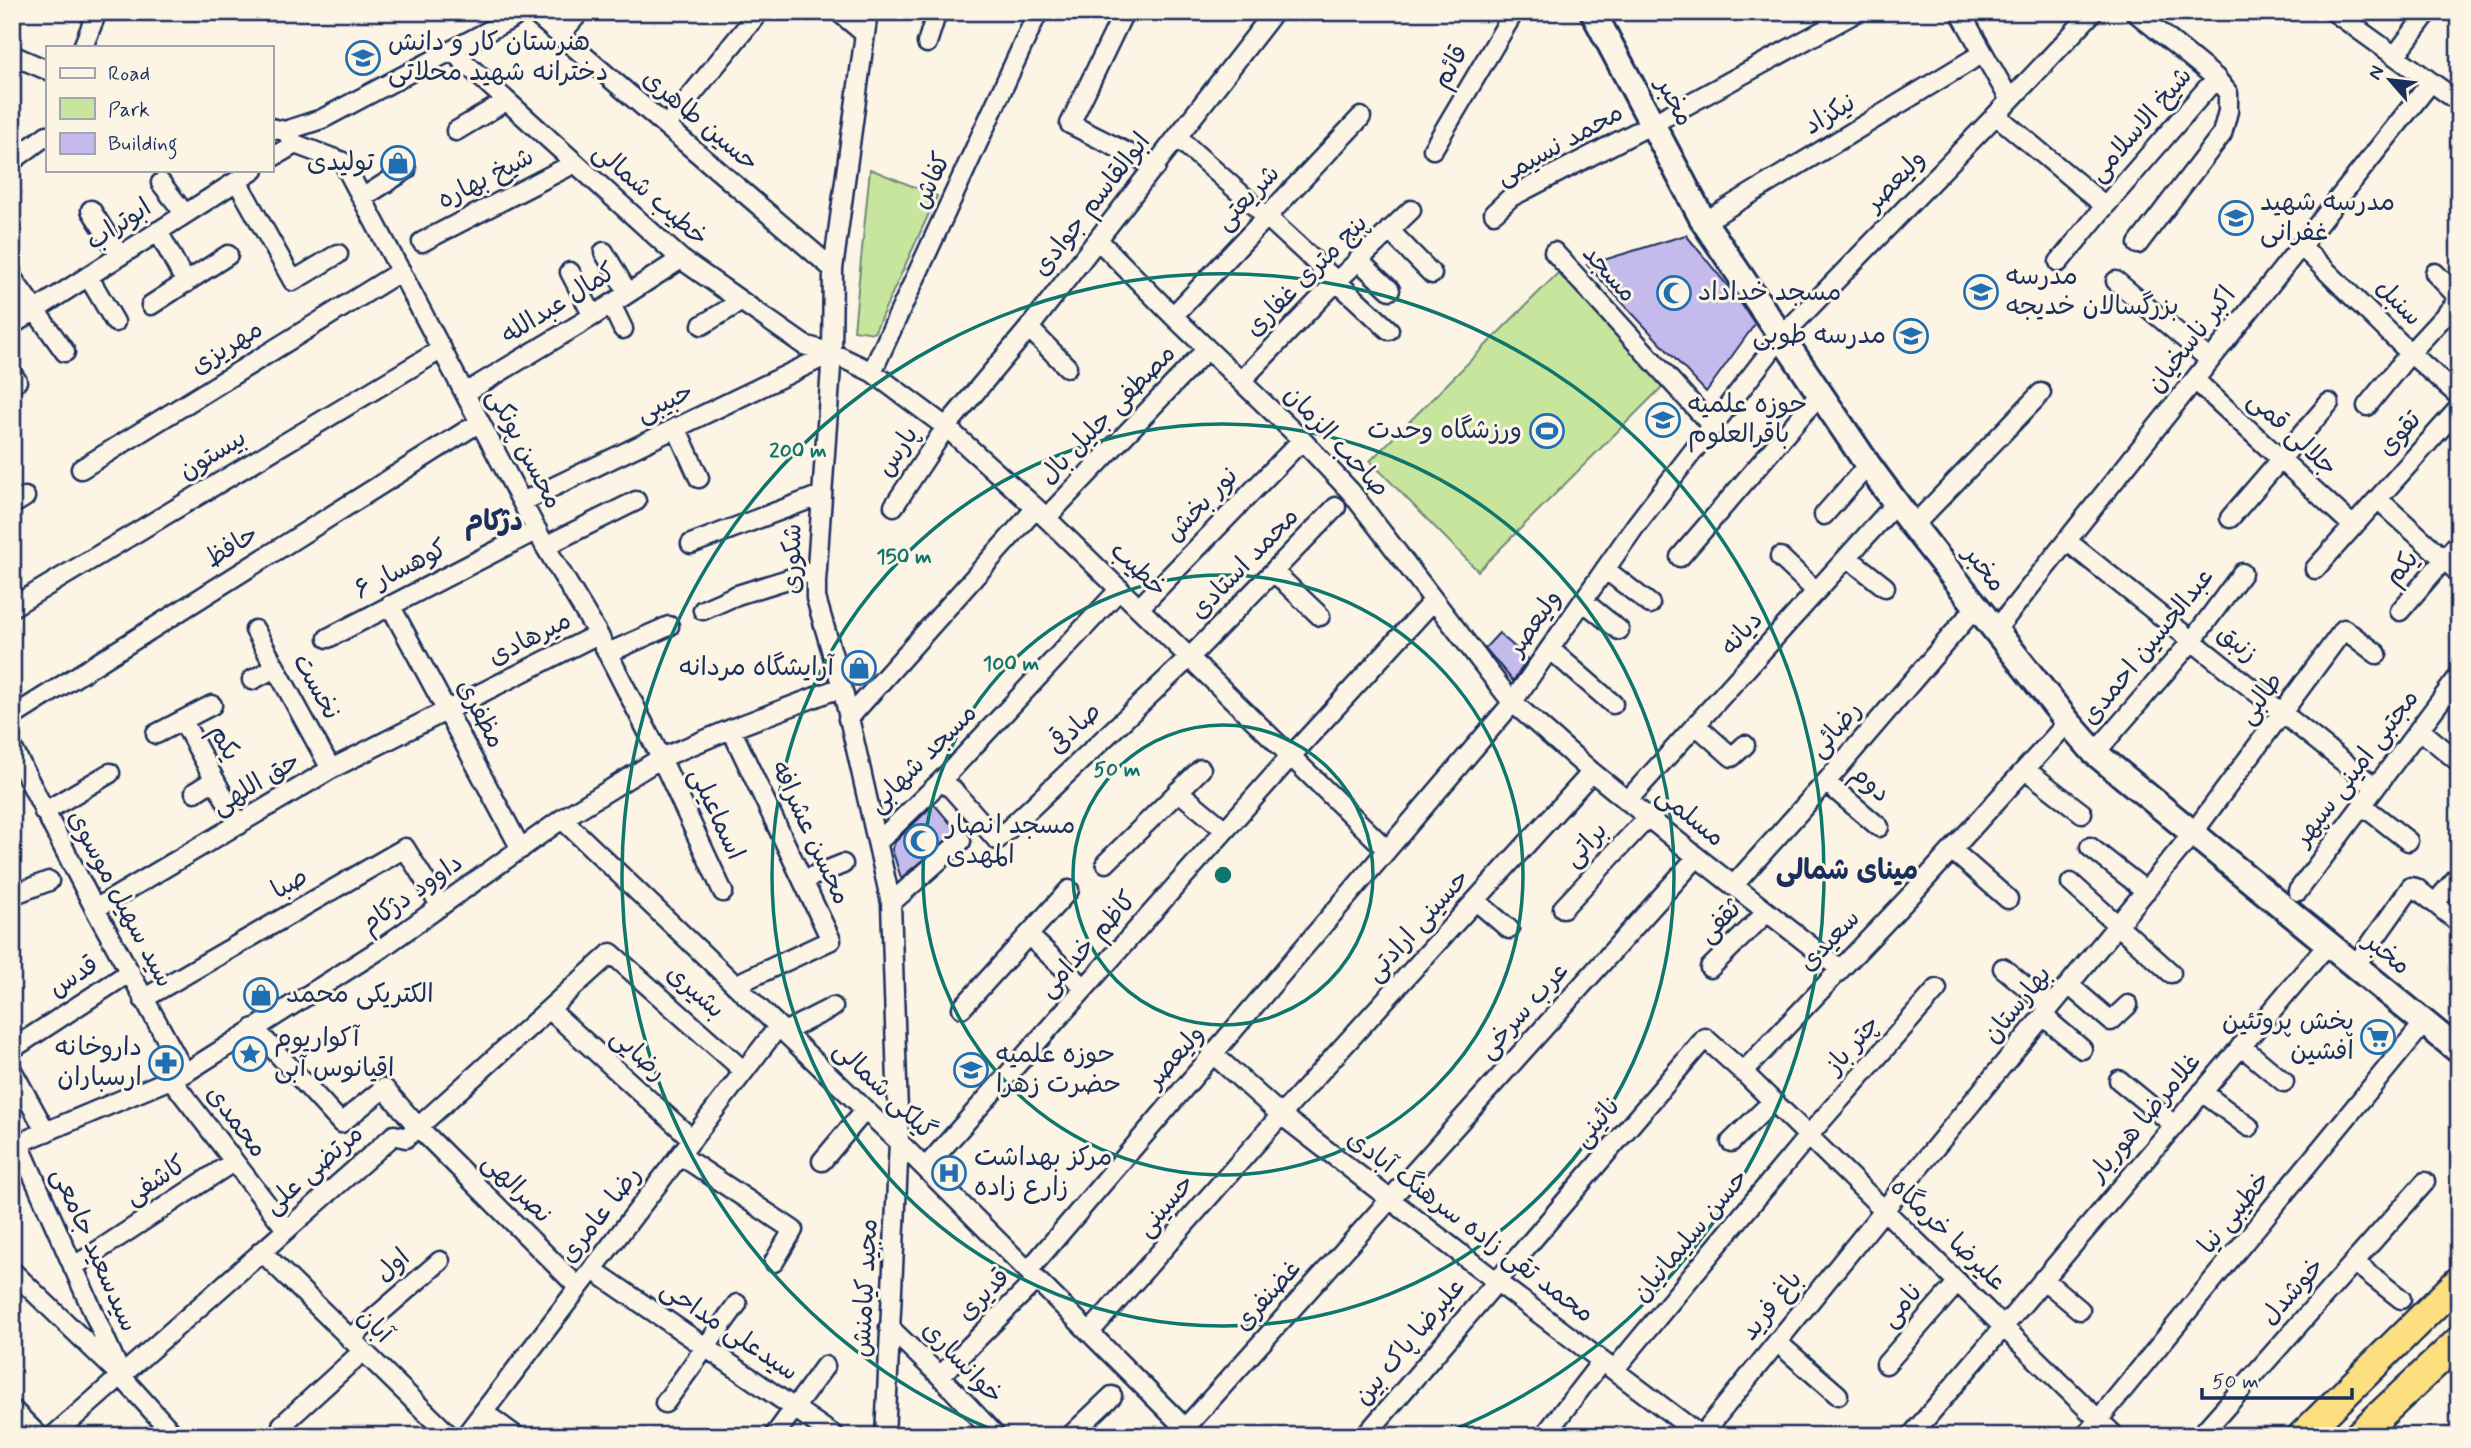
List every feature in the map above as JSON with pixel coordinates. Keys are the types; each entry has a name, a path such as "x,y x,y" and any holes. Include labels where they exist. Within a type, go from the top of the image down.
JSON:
{"highway":[{"path":"2302,1436 2459,1281"},
{"path":"2358,1436 2459,1341"}],"main road":[{"name":"مخبر","path":"1593,12 1704,222 1868,465 2068,722 2095,753 2459,1051"}],"street":[{"path":"83,46 97,12"},
{"name":"حسین طاهری","path":"533,12 833,269"},
{"path":"560,35 580,12"},
{"path":"666,126 759,12"},
{"path":"839,12 864,34"},
{"name":"شکوری","path":"868,12 833,269 832,353 816,598 842,687 891,903 900,1142"},
{"path":"927,43 937,12"},
{"name":"کفاش","path":"872,372 1038,12"},
{"path":"1124,12 1070,124 1156,167"},
{"name":"ابوالقاسم جوادی","path":"946,427 1029,328 1274,12"},
{"name":"قائم","path":"1433,149 1514,12"},
{"name":"محمد نسیمی","path":"1494,213 1511,197 1652,124 1857,12"},
{"path":"1960,12 2010,100"},
{"name":"ولیعصر","path":"1032,1275 1213,1054 1509,707 1605,569 1711,425 1782,337 1996,116 2092,12"},
{"path":"2136,12 2217,78 2228,93 2228,111 2222,134 2138,244"},
{"path":"2334,12 2459,102"},
{"path":"2395,56 2428,12"},
{"path":"273,155 283,134 322,119 513,18"},
{"name":"خطیب شمالی","path":"452,51 681,258 804,345 832,353"},
{"name":"نیکزاد","path":"1704,222 1983,53"},
{"path":"12,55 46,70"},
{"name":"شیخ الاسلامی","path":"2059,262 2217,78"},
{"name":"اکبر ناسخیان","path":"1995,631 2431,82"},
{"path":"456,131 506,101"},
{"path":"1996,116 2105,206"},
{"name":"شریعتی","path":"1173,316 1362,117"},
{"name":"محسن پونکی","path":"283,134 344,162 541,538 598,634 662,758"},
{"path":"12,161 46,136"},
{"path":"1178,138 1389,331"},
{"name":"شیخ بهاره","path":"422,242 575,163"},
{"path":"362,198 406,170"},
{"name":"ابوتراب","path":"12,325 251,172"},
{"path":"237,181 293,281 338,254"},
{"path":"161,183 185,214"},
{"path":"92,209 120,256"},
{"name":"پنج متری غفاری","path":"1241,381 1337,281 1411,210"},
{"path":"1389,230 1432,274"},
{"path":"158,231 186,282"},
{"name":"صاحب الزمان","path":"1098,240 1302,440 1351,492 1511,701"},
{"name":"سنبل","path":"2301,246 2410,353 2459,396"},
{"path":"604,252 628,293"},
{"name":"مسجد","path":"1554,252 1711,425"},
{"path":"151,305 228,256"},
{"name":"کمال عبدالله","path":"465,393 593,316 681,258"},
{"path":"1358,260 1390,290"},
{"name":"مهریزی","path":"81,469 401,271"},
{"path":"570,272 593,316"},
{"path":"2367,406 2459,299 2435,273"},
{"path":"88,276 115,322"},
{"path":"12,278 65,352"},
{"path":"2116,281 2210,360"},
{"path":"702,325 740,302"},
{"path":"611,304 623,329"},
{"path":"1029,328 1067,367"},
{"name":"بیستون","path":"12,607 442,349"},
{"name":"مصطفی جلیل بال","path":"848,719 1041,513 1207,349"},
{"name":"خطیب","path":"832,353 872,372 946,427 1041,513 1387,850"},
{"name":"حبیبی","path":"522,502 832,353"},
{"name":"جلالی قمی","path":"2195,380 2353,526"},
{"path":"1913,526 2042,393"},
{"path":"1681,557 1820,394"},
{"path":"2230,518 2329,403"},
{"name":"تقوی","path":"2315,569 2459,408"},
{"name":"حافظ","path":"12,717 480,422"},
{"path":"676,427 699,478"},
{"name":"پارس","path":"894,506 946,427"},
{"name":"نور بخش","path":"1139,608 1302,440"},
{"path":"1824,515 1868,465"},
{"path":"691,544 821,495"},
{"path":"2378,499 2459,573"},
{"name":"کوهسار ۶","path":"328,638 390,605 541,538 636,501"},
{"name":"دیانه","path":"1627,801 1896,503"},
{"name":"محمد استادی","path":"1190,657 1336,507"},
{"name":"زنبق","path":"2067,541 2375,787"},
{"name":"یکم","path":"2400,611 2459,542"},
{"path":"1780,557 1816,591"},
{"path":"1846,557 1885,587"},
{"path":"1605,569 1650,604"},
{"path":"703,610 737,595 817,570"},
{"path":"1274,572 1321,616"},
{"name":"عبدالحسین احمدی","path":"2095,753 2192,641 2242,573"},
{"name":"مسجد شهابی","path":"878,842 942,781 1120,589"},
{"name":"کاظم خدامی","path":"925,1168 1291,756 1433,601"},
{"path":"1583,601 1619,630"},
{"name":"مظفری","path":"390,605 521,849"},
{"name":"رضائی","path":"1733,886 1976,607"},
{"path":"608,653 668,626"},
{"name":"طالبی","path":"2193,834 2344,629 2377,654"},
{"name":"نخست","path":"255,630 331,769"},
{"name":"میرهادی","path":"448,709 598,634"},
{"path":"1550,649 1613,704"},
{"name":"صادقی","path":"942,781 997,840 1190,657"},
{"path":"253,680 275,668"},
{"name":"مجتبی امینی سپهر","path":"2298,891 2459,676"},
{"name":"داوود دژکام","path":"15,1145 178,1076 382,948 562,820 662,758 842,687"},
{"name":"مسلمی","path":"1511,701 1627,801 1840,969"},
{"path":"156,734 212,705"},
{"name":"حق اللهی","path":"94,909 331,769 448,709"},
{"name":"یکم","path":"183,721 239,825"},
{"name":"سعیدی","path":"1743,1072 2068,722"},
{"path":"1696,725 1732,757 1745,744"},
{"name":"محسن عشرافه","path":"731,729 831,940 735,985"},
{"path":"2419,729 2459,762"},
{"name":"سید سهیل موسوی","path":"12,747 94,909 144,999 178,1076"},
{"name":"اسماعیلی","path":"662,758 723,892"},
{"path":"1106,863 1201,769"},
{"path":"2026,770 2082,813"},
{"name":"حسینی ارادتی","path":"1281,1115 1592,772"},
{"path":"44,812 110,773"},
{"path":"195,792 214,780"},
{"name":"دوم","path":"1826,782 1879,827"},
{"path":"1178,791 1225,830"},
{"path":"2362,805 2409,841"},
{"name":"براتی","path":"1563,908 1648,817"},
{"name":"گيلکی شمالی","path":"562,820 900,1142 1189,1432"},
{"name":"بهارستان","path":"1884,1210 2193,834"},
{"path":"891,903 961,841"},
{"name":"صبا","path":"144,999 402,842 440,905"},
{"path":"2090,847 2146,891"},
{"path":"1952,850 2008,899"},
{"name":"عرب سرخی","path":"1390,1199 1697,857"},
{"path":"803,880 843,864"},
{"path":"2435,904 2459,875"},
{"path":"12,895 49,881"},
{"path":"2071,883 2171,973"},
{"path":"2355,966 2411,887 2416,888 2459,923"},
{"path":"962,1009 1069,890"},
{"path":"1476,901 1509,929"},
{"name":"ثقفی","path":"1710,968 1767,912"},
{"path":"1028,935 1085,988"},
{"name":"غلامرضا هوریار","path":"1911,1436 2328,944"},
{"name":"مرتضی علی","path":"52,1436 394,1135 406,1138 611,953"},
{"name":"بشیری","path":"611,953 744,1071"},
{"path":"2003,968 2082,1049"},
{"name":"قدس","path":"12,1049 130,972"},
{"path":"2069,985 2111,1021 2128,1005"},
{"name":"چتر باز","path":"1808,1136 1937,989"},
{"path":"781,1029 833,1007"},
{"name":"رضایی","path":"549,1009 692,1139"},
{"name":"خطیبی نیا","path":"2085,1436 2424,1023"},
{"name":"نصرالهی","path":"254,1028 341,1123 384,1088 418,1127 578,1287"},
{"name":"رضا عامری","path":"465,1436 744,1071 781,1029"},
{"name":"نائینی","path":"1496,1282 1705,1038 1743,1072"},
{"path":"2241,1046 2284,1082"},
{"name":"محمد تقی زاده سرهنگ آبادی","path":"1213,1054 1281,1115 1496,1282 1701,1436"},
{"path":"12,1070 46,1132"},
{"name":"علیرضا خرمگاه","path":"1743,1072 2115,1436"},
{"name":"محمدی","path":"178,1076 233,1161 286,1229"},
{"path":"2119,1080 2174,1125"},
{"path":"2202,1092 2249,1127"},
{"path":"1731,1142 1773,1101"},
{"path":"822,1161 866,1110"},
{"name":"حسینی","path":"1090,1332 1281,1115"},
{"name":"حسن سلیمانیان","path":"1544,1436 1808,1136"},
{"name":"مجید کیامنش","path":"885,1436 900,1142"},
{"name":"سیدسعید جامعی","path":"15,1145 122,1377"},
{"path":"680,1156 793,1230 774,1262"},
{"name":"کاشفی","path":"73,1267 233,1161"},
{"name":"خوشدل","path":"2200,1436 2425,1182"},
{"name":"غضنفری","path":"1189,1432 1390,1199"},
{"name":"باغ فرید","path":"1701,1436 1884,1210"},
{"name":"آبان","path":"261,1251 450,1436"},
{"name":"اول","path":"282,1424 440,1261"},
{"path":"2354,1262 2401,1298"},
{"name":"سیدعلی مداحی","path":"593,1270 835,1436"},
{"path":"12,1271 122,1377 175,1436"},
{"name":"قدیری","path":"940,1376 1032,1275"},
{"path":"2043,1279 2080,1310"},
{"name":"علیرضا پاک بین","path":"1365,1436 1496,1282"},
{"name":"نامی","path":"1886,1364 1958,1282"},
{"path":"665,1402 737,1304"},
{"name":"خوانساری","path":"890,1327 996,1436"},
{"path":"1777,1342 1838,1395"},
{"path":"774,1436 825,1366"},
{"path":"1070,1436 1112,1396"},
{"path":"12,1409 39,1436"},
{"path":"483,1412 516,1436"}],"green space":[{"path":"870,169 937,196 874,333 854,330"},
{"path":"1558,273 1667,382 1478,571 1370,461"}],"building":[{"name":"مسجد خداداد","path":"1686,235 1736,296 1755,324 1706,392 1587,265"},
{"path":"1499,633 1528,659 1513,681 1485,648"},
{"name":"مسجد انصار المهدی","path":"934,804 957,831 901,878 892,849 895,842"}],"place":[{"name":"هنرستان کار و دانش دخترانه شهید محلاتی","path":"363,58"},
{"name":"تولیدی","path":"398,163"},
{"name":"مدرسه شهید غفرانی","path":"2236,218"},
{"name":"مدرسه بزرگسالان خدیجه","path":"1981,292"},
{"name":"مسجد خداداد","path":"1674,293"},
{"name":"مدرسه طوبی","path":"1911,336"},
{"name":"حوزه علمیه باقرالعلوم","path":"1663,420"},
{"name":"ورزشگاه وحدت","path":"1547,431"},
{"name":"آرایشگاه مردانه","path":"859,668"},
{"name":"مسجد انصار المهدی","path":"921,841"},
{"name":"الکتریکی محمد","path":"261,995"},
{"name":"پخش پروتئین افشین","path":"2378,1037"},
{"name":"آکواریوم اقیانوس آبی","path":"250,1054"},
{"name":"داروخانه ارسباران","path":"166,1063"},
{"name":"حوزه علمیه حضرت زهرا","path":"971,1070"},
{"name":"مرکز بهداشت زارع زاده","path":"949,1173"}],"district":[{"name":"دژکام","path":"494,522"},
{"name":"مینای شمالی","path":"1847,871"}]}
